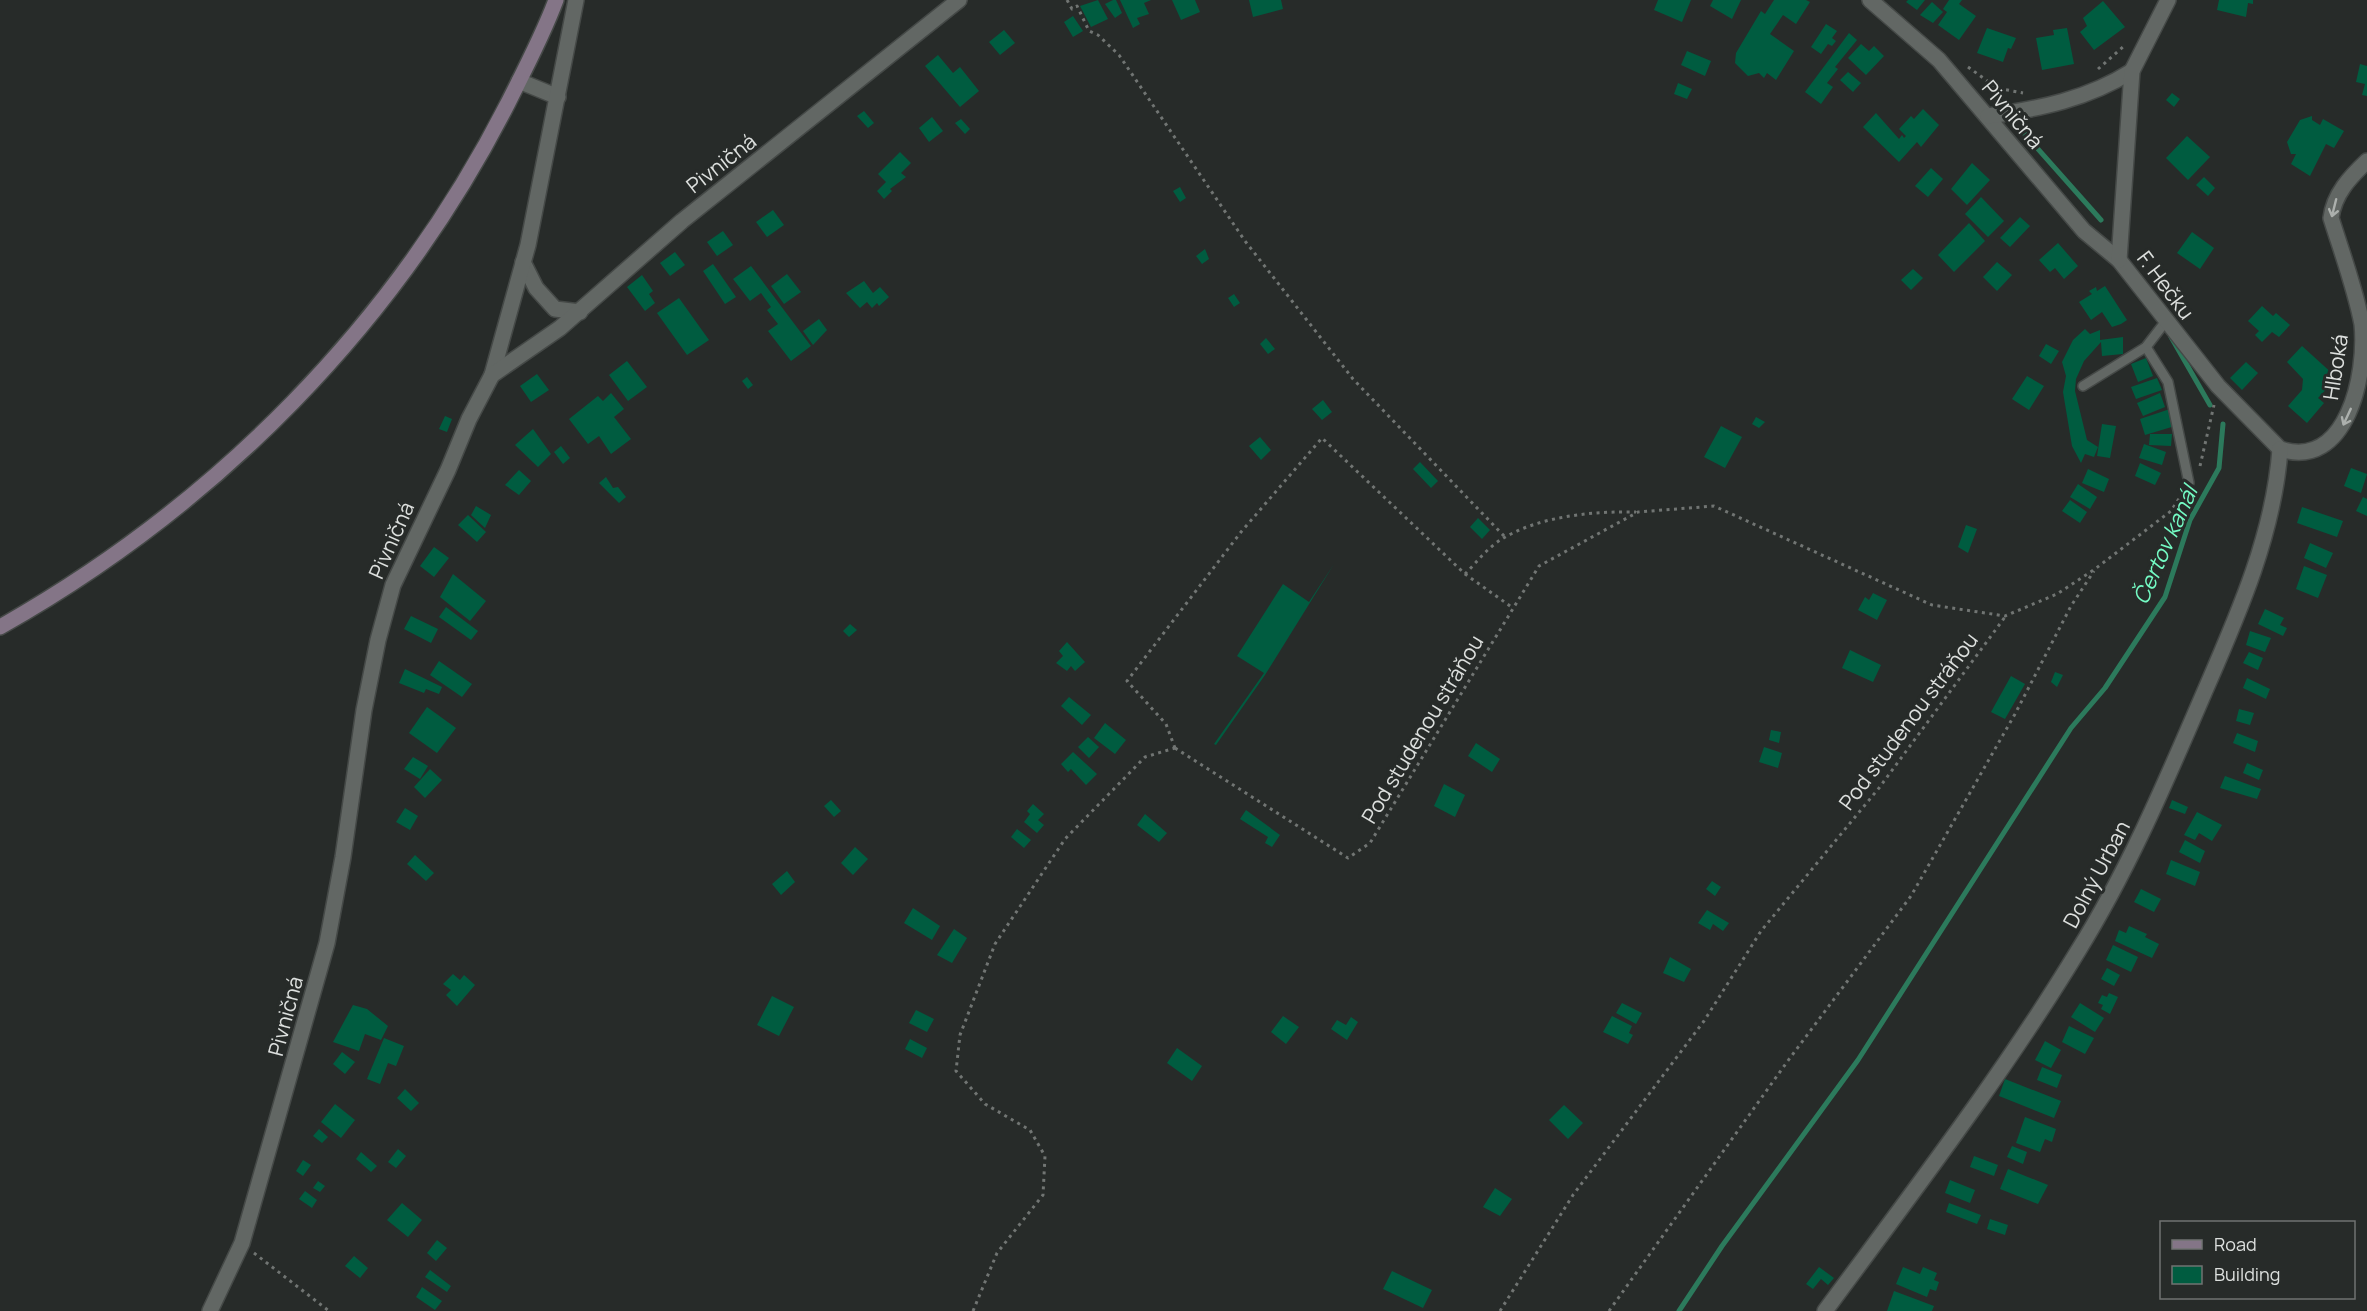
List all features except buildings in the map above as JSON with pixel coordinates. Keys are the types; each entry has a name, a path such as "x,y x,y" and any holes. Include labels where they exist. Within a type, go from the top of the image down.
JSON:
{"street":[{"path":"0,627 93,570 151,528 247,448 308,388 376,308 442,218 479,157 519,81 556,0"},
{"path":"492,375 523,262 576,0"},
{"name":"Pivničná","path":"210,1311 242,1243 327,943 343,857 364,710 378,640 393,585 448,470 469,419 492,375 580,312 682,221 959,0"},
{"name":"Pivničná","path":"1870,0 1940,60 2084,231 2119,260"},
{"name":"F. Hečku","path":"2168,0 2132,71 2119,260 2218,386 2280,448"},
{"path":"1988,116 2036,109 2081,96 2132,71"},
{"path":"519,81 537,86 558,97"},
{"name":"Hlboká","path":"2280,448 2294,453 2312,451 2326,445 2344,424 2358,387 2362,326 2331,218 2339,192 2367,161"},
{"path":"523,262 536,288 555,309 580,312"},
{"name":"Dolný Urban","path":"1826,1311 2006,1061 2079,950 2135,848 2245,596 2262,544 2275,487 2280,448"}],"lane":[{"path":"2083,386 2146,347 2166,321"},
{"path":"2146,347 2168,382 2189,483"}],"path":[{"path":"1067,0 1072,9 1077,6 1089,32 1098,34 1119,55 1245,241 1353,379 1505,537"},
{"path":"2091,76 2123,47 2129,38"},
{"path":"1966,65 1997,88 2032,95"},
{"path":"2005,616 2057,594 2095,569 2171,511 2202,463 2218,386"},
{"path":"973,1311 997,1253 1043,1195 1045,1156 1030,1130 986,1104 956,1071 960,1035 995,944 1065,839 1145,757 1175,748 1166,724 1128,681 1241,532 1322,438 1465,574 1513,608"},
{"name":"Pod studenou stráňou","path":"1175,748 1348,858 1370,843 1539,566 1638,513 1714,506 1932,605 2005,616 1879,788 1761,931 1704,1021 1573,1196 1500,1311"},
{"path":"1465,574 1505,537 1524,528 1592,511 1638,513"},
{"path":"1609,1311 1787,1062 1911,896 2015,714 2071,606 2095,569"},
{"path":"242,1243 329,1311"}],"waterway":[{"name":"Čertov kanál","path":"2023,132 2101,220"},
{"name":"Čertov kanál","path":"2171,337 2210,405"},
{"path":"1679,1311 1722,1246 1858,1060 2071,728 2105,688 2165,597 2190,520 2219,468 2223,424"}]}
